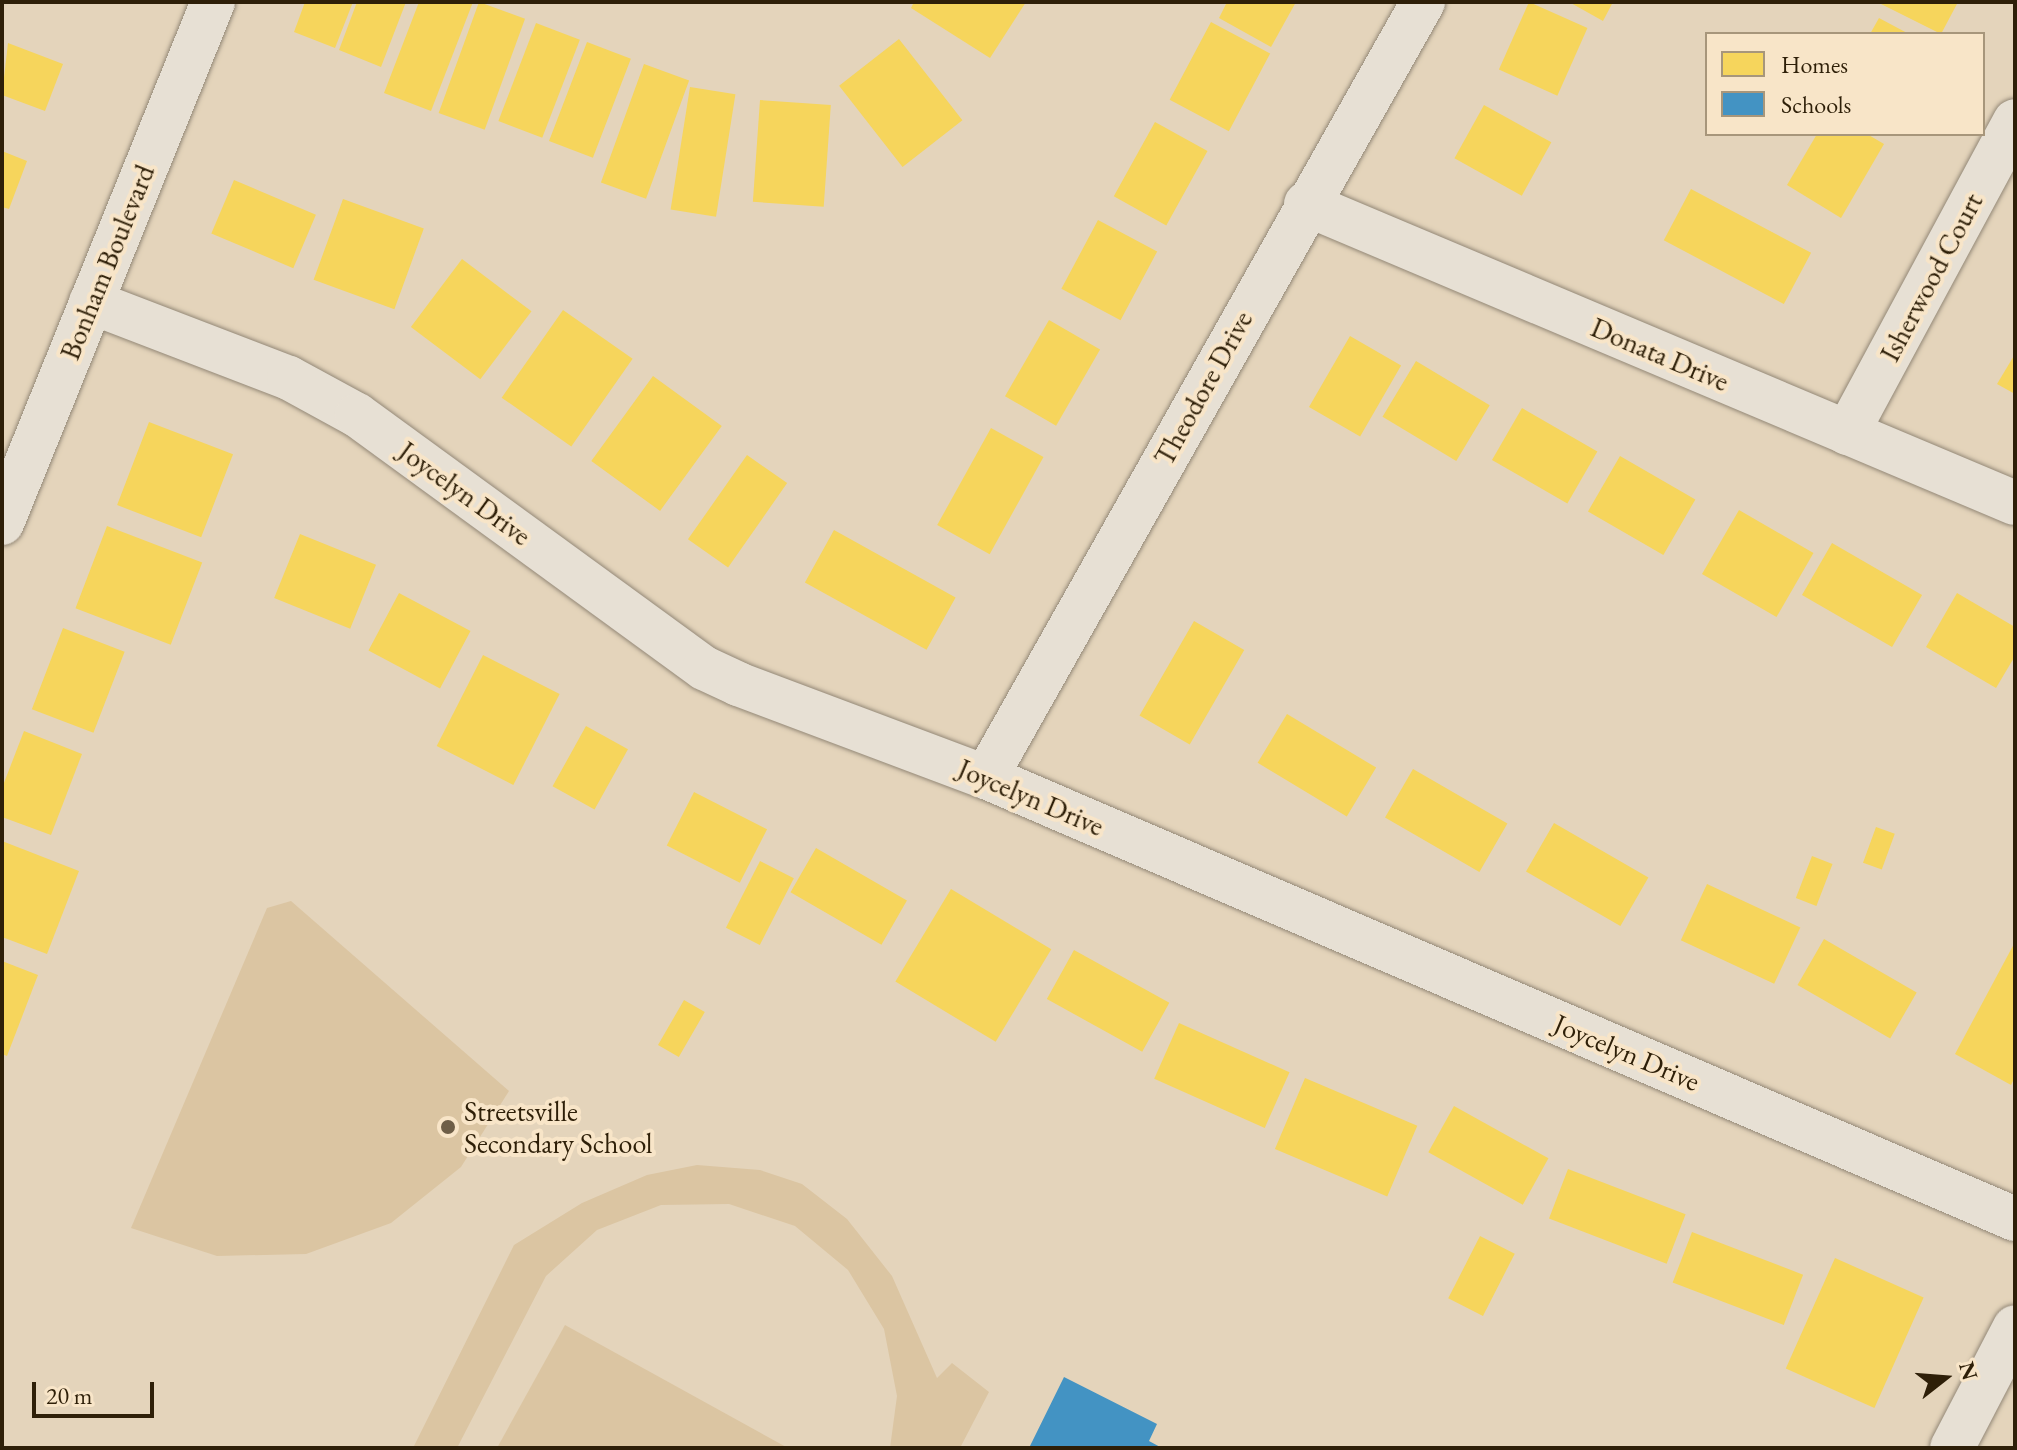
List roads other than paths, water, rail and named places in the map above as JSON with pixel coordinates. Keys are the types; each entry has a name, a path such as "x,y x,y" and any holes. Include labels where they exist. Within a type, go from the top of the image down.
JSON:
{"street":[{"name":"Bonham Boulevard","path":"2,523 213,2"},
{"name":"Theodore Drive","path":"986,777 1306,204 1423,2"},
{"name":"Isherwood Court","path":"1847,433 2015,121"},
{"name":"Donata Drive","path":"1306,204 2015,503"},
{"name":"Joycelyn Drive","path":"91,302 289,378 357,415 704,668 986,777 2015,1219"},
{"path":"1952,1448 2015,1327"}],"place":[{"name":"Streetsville Secondary School","path":"448,1127"}]}
